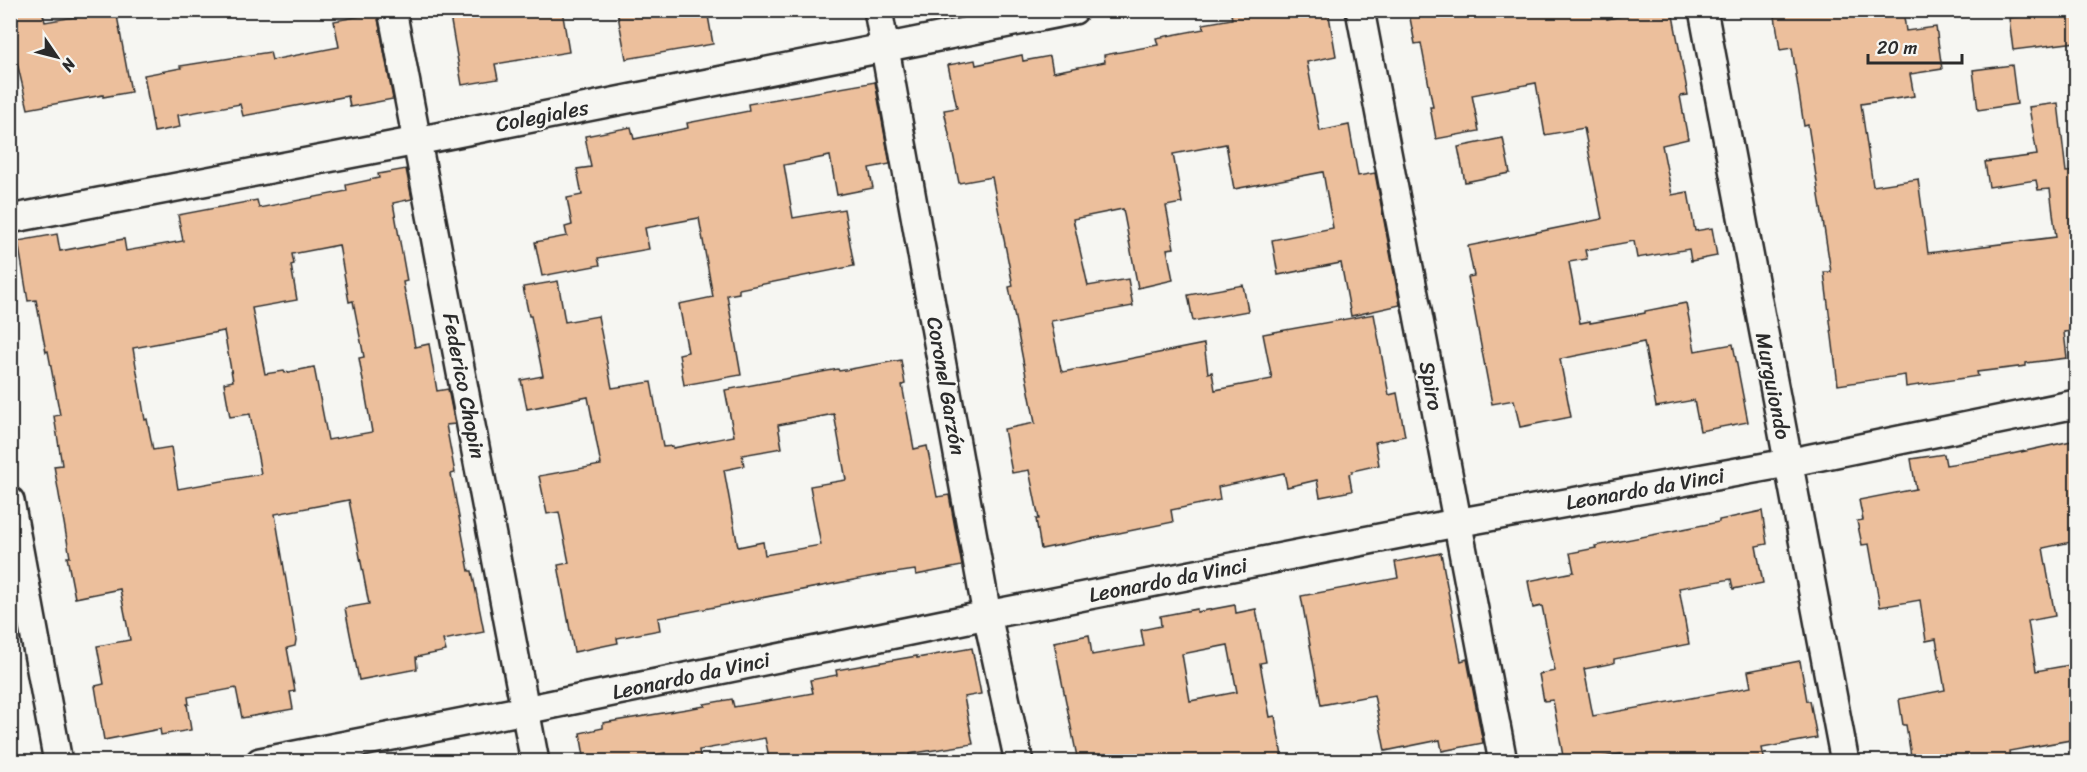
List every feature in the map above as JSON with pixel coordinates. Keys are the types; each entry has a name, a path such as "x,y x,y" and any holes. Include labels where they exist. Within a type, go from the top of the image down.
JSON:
{"street":[{"name":"Federico Chopin","path":"392,10 535,762"},
{"name":"Coronel Garzón","path":"878,10 987,615 1019,762"},
{"name":"Colegiales","path":"10,219 417,141 1074,10"},
{"name":"Spiro","path":"1360,10 1503,762"},
{"name":"Murguiondo","path":"1703,10 1845,762"},
{"name":"Leonardo da Vinci","path":"260,762 987,615 1456,523 1787,463 2076,404"},
{"path":"10,501 58,762"}],"building":[{"path":"10,10 42,10 45,22 116,10 131,92 28,109 14,50 10,51"},
{"path":"449,10 522,10 522,12 562,10 569,52 495,64 498,79 462,85"},
{"path":"617,10 707,10 713,44 626,59"},
{"path":"1252,10 1328,10 1336,56 1307,62 1320,131 1349,125 1358,176 1375,173 1400,305 1351,316 1341,263 1278,275 1272,240 1333,228 1323,172 1234,189 1226,144 1173,154 1182,203 1166,206 1174,248 1167,249 1173,280 1138,288 1123,209 1073,219 1088,286 1128,279 1133,306 1051,321 1061,370 1063,372 1204,344 1208,373 1212,372 1215,390 1272,379 1263,334 1374,314 1389,395 1397,393 1405,436 1375,442 1379,465 1352,471 1349,474 1352,491 1320,497 1317,480 1287,487 1284,473 1218,487 1220,500 1171,510 1173,522 1041,549 1036,519 1039,519 1029,470 1012,473 1004,429 1035,423 1009,287 1013,286 992,177 959,183 944,110 957,108 948,65 975,60 976,65 1022,55 1023,61 1050,56 1053,72 1105,62 1104,55 1158,45 1156,38 1204,29 1203,24 1232,19 1231,14"},
{"path":"1422,10 1606,10 1607,19 1652,10 1672,10 1688,95 1680,96 1688,139 1662,145 1672,195 1688,192 1695,231 1712,228 1717,256 1691,261 1689,249 1637,258 1634,241 1585,250 1587,259 1569,262 1580,323 1645,313 1645,311 1686,303 1695,351 1733,344 1748,422 1700,431 1694,400 1656,407 1644,342 1560,359 1571,417 1520,427 1514,400 1492,404 1468,277 1474,276 1468,246 1602,219 1584,128 1545,135 1536,83 1472,95 1479,131 1436,139 1430,107 1433,107 1421,43 1415,44 1409,13"},
{"path":"1815,10 1903,10 1906,31 1936,27 1942,69 1910,74 1914,96 1861,104 1873,186 1918,179 1928,253 2056,237 2050,189 2038,190 2036,180 1989,187 1985,162 2037,155 2029,107 2058,103 2066,172 2076,171 2076,303 2071,304 2074,331 2064,332 2067,358 2026,363 2026,366 1977,372 1978,376 1906,387 1905,375 1838,385 1824,272 1831,272 1808,125 1804,126 1792,48 1780,50 1775,16"},
{"path":"2076,10 2076,42 2013,50 2009,18"},
{"path":"377,13 393,99 350,107 348,96 243,116 240,104 178,115 180,127 154,132 144,75 181,68 180,66 270,52 272,60 339,47 334,21"},
{"path":"2012,65 2017,104 1978,110 1973,70"},
{"path":"875,82 890,164 869,168 873,188 837,195 830,156 784,165 793,218 844,209 854,266 739,289 739,293 727,295 741,375 684,385 679,354 688,352 679,304 713,297 699,218 645,228 649,249 598,258 600,265 542,276 535,242 567,236 565,227 572,225 567,198 582,195 577,169 591,167 585,136 631,127 634,139 688,128 687,123 749,111 748,104"},
{"path":"1503,138 1510,173 1465,182 1458,147"},
{"path":"406,169 412,199 393,203 407,281 403,282 415,347 429,344 437,391 448,389 455,424 446,425 455,473 451,474 469,571 472,571 484,632 443,640 446,651 416,657 417,669 359,680 345,608 369,604 349,500 275,514 296,640 295,646 287,648 295,691 290,692 293,709 242,718 236,688 188,697 191,730 161,735 160,729 104,740 95,686 104,684 97,646 130,640 120,589 75,598 54,466 62,465 54,416 60,415 36,300 28,301 18,241 57,234 60,251 124,239 126,251 183,241 178,215 257,200 259,208 347,191 346,185 379,178 378,174","holes":["339,245 349,302 353,301 364,357 359,358 372,432 328,440 314,367 285,373 284,371 265,374 252,308 297,300 291,265 294,264 292,254","224,331 233,381 224,383 230,417 250,414 261,474 178,489 171,447 153,450 147,419 145,420 133,348"]},
{"path":"558,281 565,322 598,316 612,388 651,382 663,447 673,446 673,448 734,436 725,390 901,360 905,384 902,385 914,449 927,446 937,497 949,495 962,566 916,575 915,570 874,576 658,618 660,630 617,638 618,643 574,652 558,565 569,563 559,512 547,514 539,476 601,465 588,397 527,409 521,380 543,376 523,287","holes":["834,414 846,480 810,486 821,545 765,555 763,542 738,547 724,470 744,466 742,455 782,448 778,425"]},
{"path":"1243,285 1248,311 1193,321 1188,295"},
{"path":"2076,440 2076,541 2043,548 2055,616 2028,621 2036,671 2076,664 2076,739 2009,751 2010,762 1912,762 1899,699 1945,690 1936,639 1926,641 1920,600 1880,607 1869,544 1862,545 1857,521 1863,520 1859,500 1916,489 1911,459 1944,454 1946,465 1998,457"},
{"path":"1762,511 1767,544 1756,546 1763,583 1733,589 1731,579 1679,588 1689,644 1614,659 1614,663 1584,669 1593,716 1751,687 1748,671 1800,661 1817,738 1762,748 1765,762 1622,762 1621,754 1579,762 1564,762 1553,700 1544,701 1539,674 1555,671 1542,606 1533,608 1528,581 1574,572 1570,553"},
{"path":"1441,553 1461,661 1467,659 1483,743 1442,751 1440,740 1385,751 1374,695 1321,705 1301,596 1398,578 1395,562"},
{"path":"1235,605 1236,613 1256,609 1266,662 1260,663 1270,717 1275,716 1283,762 1078,762 1054,642 1089,635 1092,655 1144,646 1141,630 1161,626 1160,616 1197,609 1197,612","holes":["1228,645 1237,692 1190,701 1182,654"]},
{"path":"972,648 981,694 964,697 973,744 909,754 910,762 770,762 765,738 699,750 701,762 666,762 665,753 621,762 585,762 580,733 603,728 603,723 705,706 704,704 732,699 734,707 813,693 810,680 837,675 836,670"}]}
